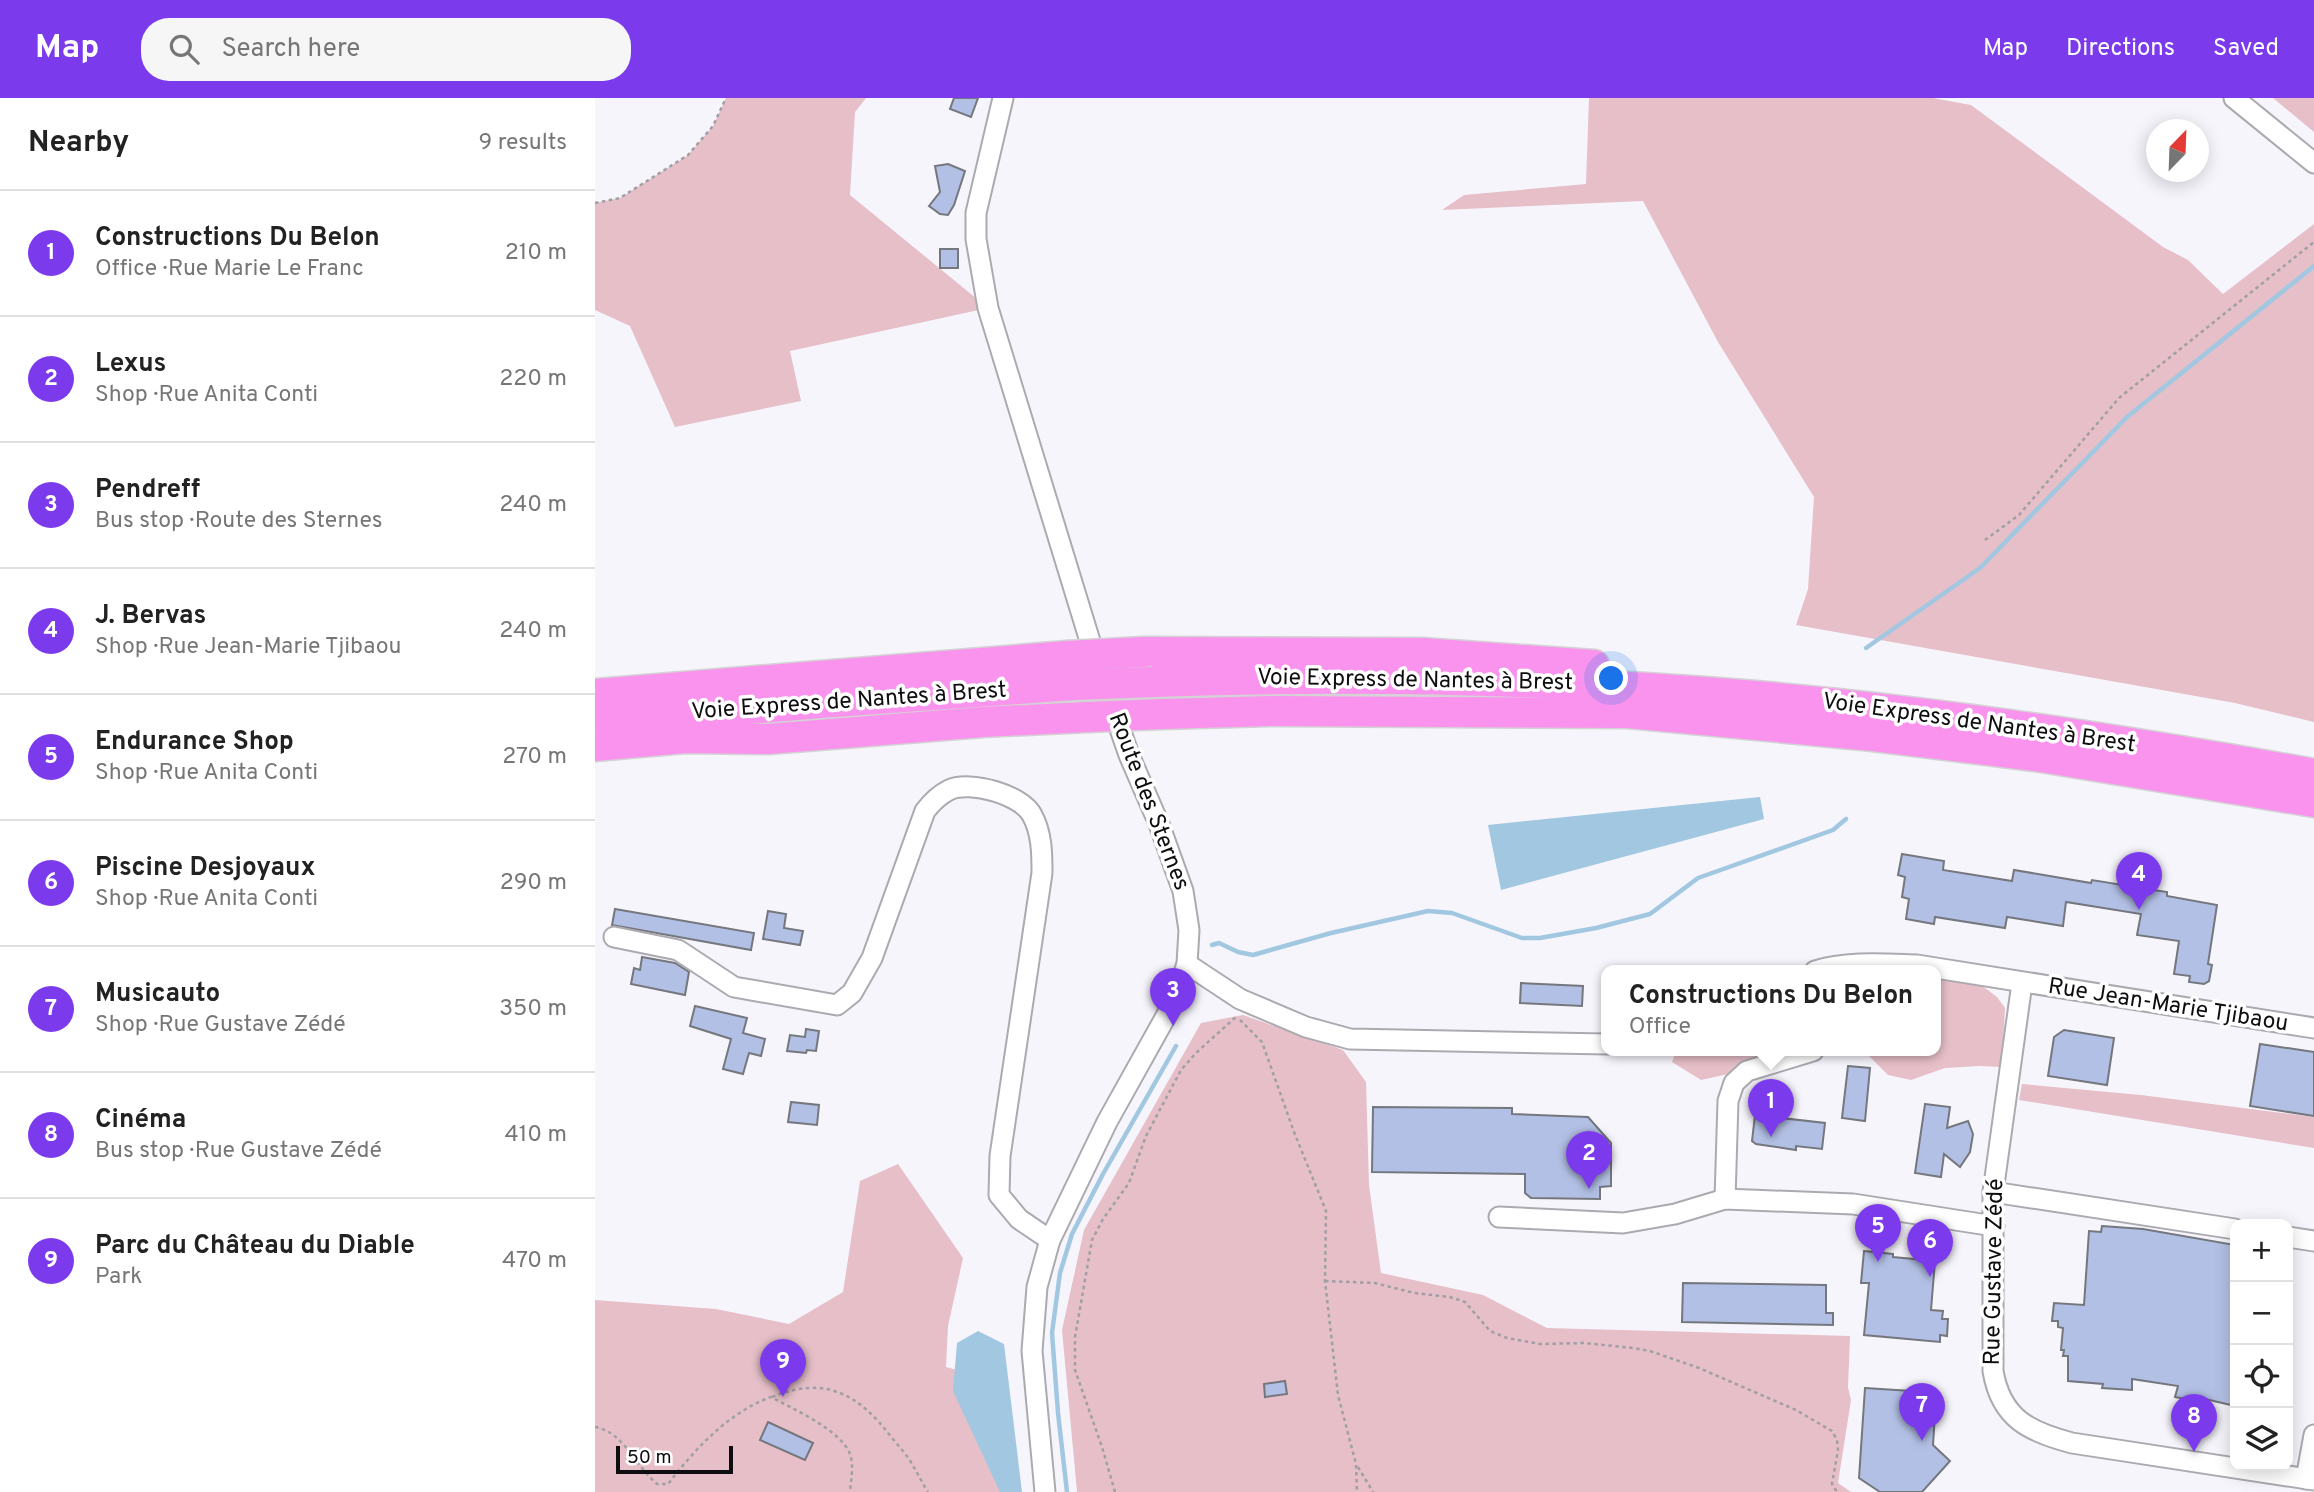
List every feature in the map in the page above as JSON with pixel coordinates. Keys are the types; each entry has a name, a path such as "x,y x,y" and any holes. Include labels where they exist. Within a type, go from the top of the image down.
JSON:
{"highway":[{"path":"595,694 1143,652 1422,653 1515,659 1716,677 1758,696"},
{"name":"Voie Express de Nantes à Brest","path":"595,722 820,702 1074,685 1282,678 1499,680 1758,696 2015,726 2314,774"},
{"name":"Voie Express de Nantes à Brest","path":"595,746 685,738 768,739 983,722 1163,714 1287,711 1628,713 1873,736 2035,756 2314,802"},
{"path":"595,765 684,756 768,739"}],"street":[{"name":"Route des Sternes","path":"1003,98 976,213 976,240 988,308 1083,624 1129,755 1159,824 1183,891 1189,930 1187,964 1175,1000 1107,1122 1050,1240 1037,1287 1032,1351 1045,1492"},
{"path":"2234,98 2314,163"},
{"path":"614,937 678,950 734,987 837,1005 852,993 873,958 925,811 936,798 952,788 973,788 1001,793 1025,804 1033,816 1041,844 1042,873 999,1156 999,1195 1019,1219 1050,1240"},
{"path":"1187,964 1239,1008 1350,1039 1601,1044"},
{"name":"Rue Jean-Marie Tjibaou","path":"1868,965 1917,965"},
{"name":"Rue Jean-Marie Tjibaou","path":"1941,969 2314,1028"},
{"name":"Rue Gustave Zédé","path":"2022,983 1993,1192 1993,1371 1996,1388 2012,1413 2032,1431 2072,1443 2310,1480"},
{"path":"1725,1199 1728,1101 1734,1083 1747,1071 1796,1056"},
{"path":"1993,1192 2230,1228"},
{"path":"1499,1217 1623,1223 1675,1214 1725,1199 1853,1204 1994,1226"},
{"path":"2293,1238 2314,1241"},
{"path":"2310,1480 2314,1435"}],"path":[{"path":"595,203 620,198 688,155 713,126 726,98"},
{"path":"1985,540 2019,515 2119,398 2314,242"},
{"path":"1115,1492 1075,1370 1075,1337 1092,1240 1129,1182 1146,1136 1181,1070 1239,1008 1262,1042 1326,1211 1325,1281 1338,1395 1356,1464 1356,1492"},
{"path":"1325,1281 1375,1283 1414,1293 1450,1297 1465,1302 1490,1331 1507,1338 1540,1344 1584,1343 1633,1348 1699,1368 1795,1410 1832,1431 1838,1450 1832,1484 1837,1492"},
{"path":"595,1427 606,1429 617,1438 657,1485 668,1484 709,1437 753,1406 803,1387 828,1387 854,1399 883,1425 909,1458 928,1492"},
{"path":"771,1397 805,1415 846,1446 851,1457 850,1492"},
{"path":"1356,1464 1373,1492"}],"shaded area":[{"path":"726,98 866,98 855,112 850,195 988,308 790,351 801,401 675,427 630,326 595,310 595,203 620,198 688,155 713,126"},
{"path":"1589,98 1933,98 1971,105 2163,247 2188,260 2223,294 2314,224 2314,722 2235,703 1796,625 1808,589 1814,497 1718,342 1643,201 1442,210 1464,195 1586,184"},
{"path":"2273,98 2314,98 2314,132"},
{"path":"1941,978 1977,982 1997,997 2005,1008 2002,1067 1945,1068 1911,1080 1888,1075 1869,1056 1941,1056"},
{"path":"1243,1015 1343,1050 1366,1082 1369,1185 1381,1273 1483,1295 1547,1328 1850,1336 1848,1387 1851,1400 1838,1483 1851,1492 1077,1492 1062,1330 1084,1230 1201,1023"},
{"path":"1674,1056 1758,1056 1741,1062 1728,1074 1701,1080 1672,1062"},
{"path":"2022,1084 2141,1095 2314,1117 2314,1148 2019,1100"},
{"path":"898,1164 963,1258 948,1326 946,1367 964,1372 1010,1492 595,1492 595,1300 716,1309 789,1324 843,1292 860,1181"}],"water":[{"path":"1760,797 1764,819 1501,890 1488,825"},
{"path":"978,1331 1004,1344 1022,1492 1000,1492 953,1391 957,1343"}],"building":[{"path":"954,98 978,98 971,117 950,109"},
{"path":"948,164 965,171 948,215 940,214 929,206 940,192 935,166"},
{"path":"940,249 958,249 958,268 940,268"},
{"path":"1902,854 1944,861 1943,870 2012,881 2014,870 2167,892 2167,896 2217,905 2208,964 2212,965 2209,981 2204,984 2189,982 2190,976 2174,974 2179,941 2137,935 2141,914 2066,902 2063,926 2007,917 2005,928 1935,917 1934,924 1906,919 1909,899 1902,897 1905,877 1898,875"},
{"path":"615,909 754,933 751,950 612,925"},
{"path":"768,911 786,914 784,928 803,931 800,945 763,939"},
{"path":"642,957 675,963 689,972 685,995 631,984 634,968 640,970"},
{"path":"1521,983 1583,986 1582,1006 1520,1003"},
{"path":"695,1006 747,1018 743,1033 765,1039 761,1056 749,1053 743,1074 723,1069 731,1039 690,1026"},
{"path":"806,1029 819,1031 816,1051 787,1051 790,1035 805,1037"},
{"path":"2064,1030 2114,1038 2107,1085 2048,1076 2054,1037"},
{"path":"2260,1044 2314,1052 2314,1116 2250,1106"},
{"path":"1848,1066 1870,1068 1865,1121 1842,1118"},
{"path":"791,1102 819,1105 817,1125 788,1122"},
{"path":"1925,1104 1950,1107 1947,1128 1968,1121 1973,1134 1970,1152 1960,1167 1944,1154 1941,1177 1915,1173"},
{"path":"1373,1107 1512,1108 1512,1114 1588,1117 1611,1143 1611,1186 1600,1187 1600,1199 1531,1198 1525,1193 1525,1174 1372,1172"},
{"path":"1755,1115 1825,1123 1822,1149 1796,1146 1796,1150 1756,1144 1752,1141"},
{"path":"2102,1226 2143,1229 2230,1244 2230,1405 2205,1399 2204,1403 2175,1397 2178,1386 2132,1379 2132,1390 2102,1388 2103,1384 2068,1381 2068,1356 2063,1356 2064,1350 2061,1350 2063,1328 2058,1327 2058,1321 2052,1321 2054,1303 2084,1305 2089,1231 2101,1232"},
{"path":"1864,1251 1935,1261 1931,1310 1943,1311 1942,1319 1948,1319 1947,1336 1940,1335 1940,1342 1864,1335 1869,1283 1861,1283"},
{"path":"1683,1283 1826,1285 1826,1313 1833,1313 1833,1325 1682,1322"},
{"path":"1285,1381 1287,1394 1265,1397 1264,1384"},
{"path":"1865,1388 1927,1392 1927,1397 1936,1398 1933,1445 1950,1461 1922,1492 1880,1492 1859,1478"},
{"path":"768,1422 813,1443 805,1460 760,1440"}],"waterway":[{"path":"1866,648 1980,568 2127,417 2314,266"},
{"path":"1212,945 1219,943 1238,952 1253,955 1331,933 1428,911 1452,913 1522,938 1540,938 1596,928 1650,914 1698,878 1833,830 1846,819"},
{"path":"1067,1492 1052,1333 1060,1273 1072,1234 1176,1046"}],"place":[{"name":"J. Bervas","path":"2139,910"},
{"name":"Pendreff","path":"1173,1026"},
{"name":"Constructions Du Belon","path":"1771,1137"},
{"name":"Lexus","path":"1589,1189"},
{"name":"Endurance Shop","path":"1878,1262"},
{"name":"Piscine Desjoyaux","path":"1930,1277"},
{"name":"Parc du Château du Diable","path":"783,1397"},
{"name":"Musicauto","path":"1922,1441"},
{"name":"Cinéma","path":"2194,1452"}]}
